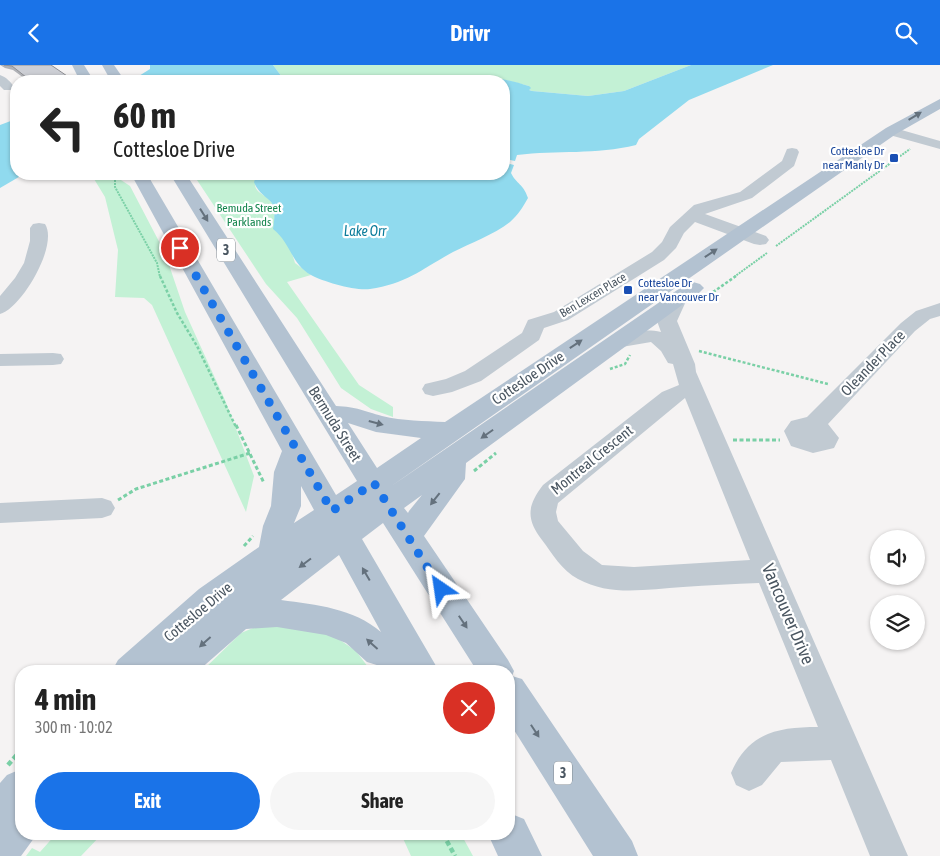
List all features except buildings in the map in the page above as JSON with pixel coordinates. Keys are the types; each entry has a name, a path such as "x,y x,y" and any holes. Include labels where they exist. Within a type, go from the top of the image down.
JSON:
{"main road":[{"name":"Cottesloe Drive","path":"905,137 940,103"},
{"name":"Cottesloe Drive","path":"181,665 338,523 380,494 457,455 625,347 650,306 677,299 760,243 905,137 940,116"},
{"path":"142,180 417,665"},
{"name":"Bermuda Street","path":"182,180 380,494 492,665"},
{"name":"Cottesloe Drive","path":"457,455 650,306 760,243"},
{"path":"329,414 355,415 376,423 407,429 457,455 451,479 419,519 408,537"},
{"path":"273,553 278,526 286,506 288,472 296,450"},
{"name":"Cottesloe Drive","path":"137,665 211,599 273,553 338,523"},
{"path":"238,615 277,613 330,621 358,633 378,651 413,665"},
{"name":"3","path":"515,700 617,856"},
{"path":"0,815 15,796"},
{"path":"0,849 15,831"},
{"path":"513,840 521,856"}],"street":[{"path":"905,137 940,145"},
{"name":"Ben Lexcen Place","path":"433,389 452,385 473,376 532,336 536,324 561,316 658,256 670,244 679,226 694,216 700,209 746,195 789,163 792,152"},
{"path":"694,216 760,243"},
{"path":"0,308 17,290 33,264 38,252 39,228"},
{"name":"Vancouver Drive","path":"677,299 667,321 681,364 889,856"},
{"name":"Vancouver Drive","path":"650,306 659,333 681,364"},
{"name":"Oleander Place","path":"805,431 847,391 908,327 923,315 940,309"},
{"path":"625,347 647,335 654,336 681,364"},
{"path":"0,360 53,359"},
{"name":"Montreal Crescent","path":"681,364 679,392 670,397 552,492 545,500 542,509 543,519 574,560 586,570 597,575 626,579 770,571"},
{"path":"0,513 102,509"},
{"path":"749,773 765,753 773,748 813,744 842,744"}],"path":[{"path":"703,299 760,243 905,137"},
{"path":"115,180 115,187 157,263 161,279 177,313 197,346 265,485"},
{"path":"610,369 625,364 628,357 625,347"},
{"path":"681,364 705,352 825,383 847,391"},
{"path":"714,441 790,439 805,431"},
{"path":"457,455 501,450"},
{"path":"102,509 136,489 250,453"},
{"path":"446,840 455,856"}],"green space":[{"path":"273,65 691,65 624,91 588,96 532,91 529,90 529,86 510,81 510,75 280,75"},
{"path":"95,180 121,180 130,186 165,253 185,312 225,400 254,476 246,512 152,305 144,298 115,297 118,250 105,197"},
{"name":"Bemuda Street Parklands","path":"197,180 255,180 257,190 273,205 275,214 274,229 290,247 295,263 311,275 287,282 359,385 393,407 393,417 371,409 341,388 297,318 266,284"},
{"path":"263,624 327,631 356,651 366,665 208,665 241,633"},
{"path":"51,840 96,840 81,856 26,856 32,848 40,852"},
{"path":"404,840 464,840 473,856 411,856"}],"water":[{"path":"150,65 273,65 280,75 140,75 150,69"},
{"name":"Lake Orr","path":"691,65 773,65 689,100 639,139 636,145 606,150 517,155 515,161 510,160 510,81 529,86 531,88 529,90 532,91 588,96 624,91"},
{"path":"10,121 10,180 14,180 0,188 0,125"},
{"name":"Lake Orr","path":"510,164 514,165 511,173 524,189 528,198 513,219 482,239 453,252 404,280 383,287 364,289 348,287 324,280 304,270 284,241 273,229 273,205 259,191 255,180 510,180"}],"place":[{"name":"Cottesloe Dr near Manly Dr","path":"894,158"},
{"name":"Cottesloe Dr near Vancouver Dr","path":"628,290"}],"route":[{"path":"180,248 332,511 374,483 441,589"}]}
